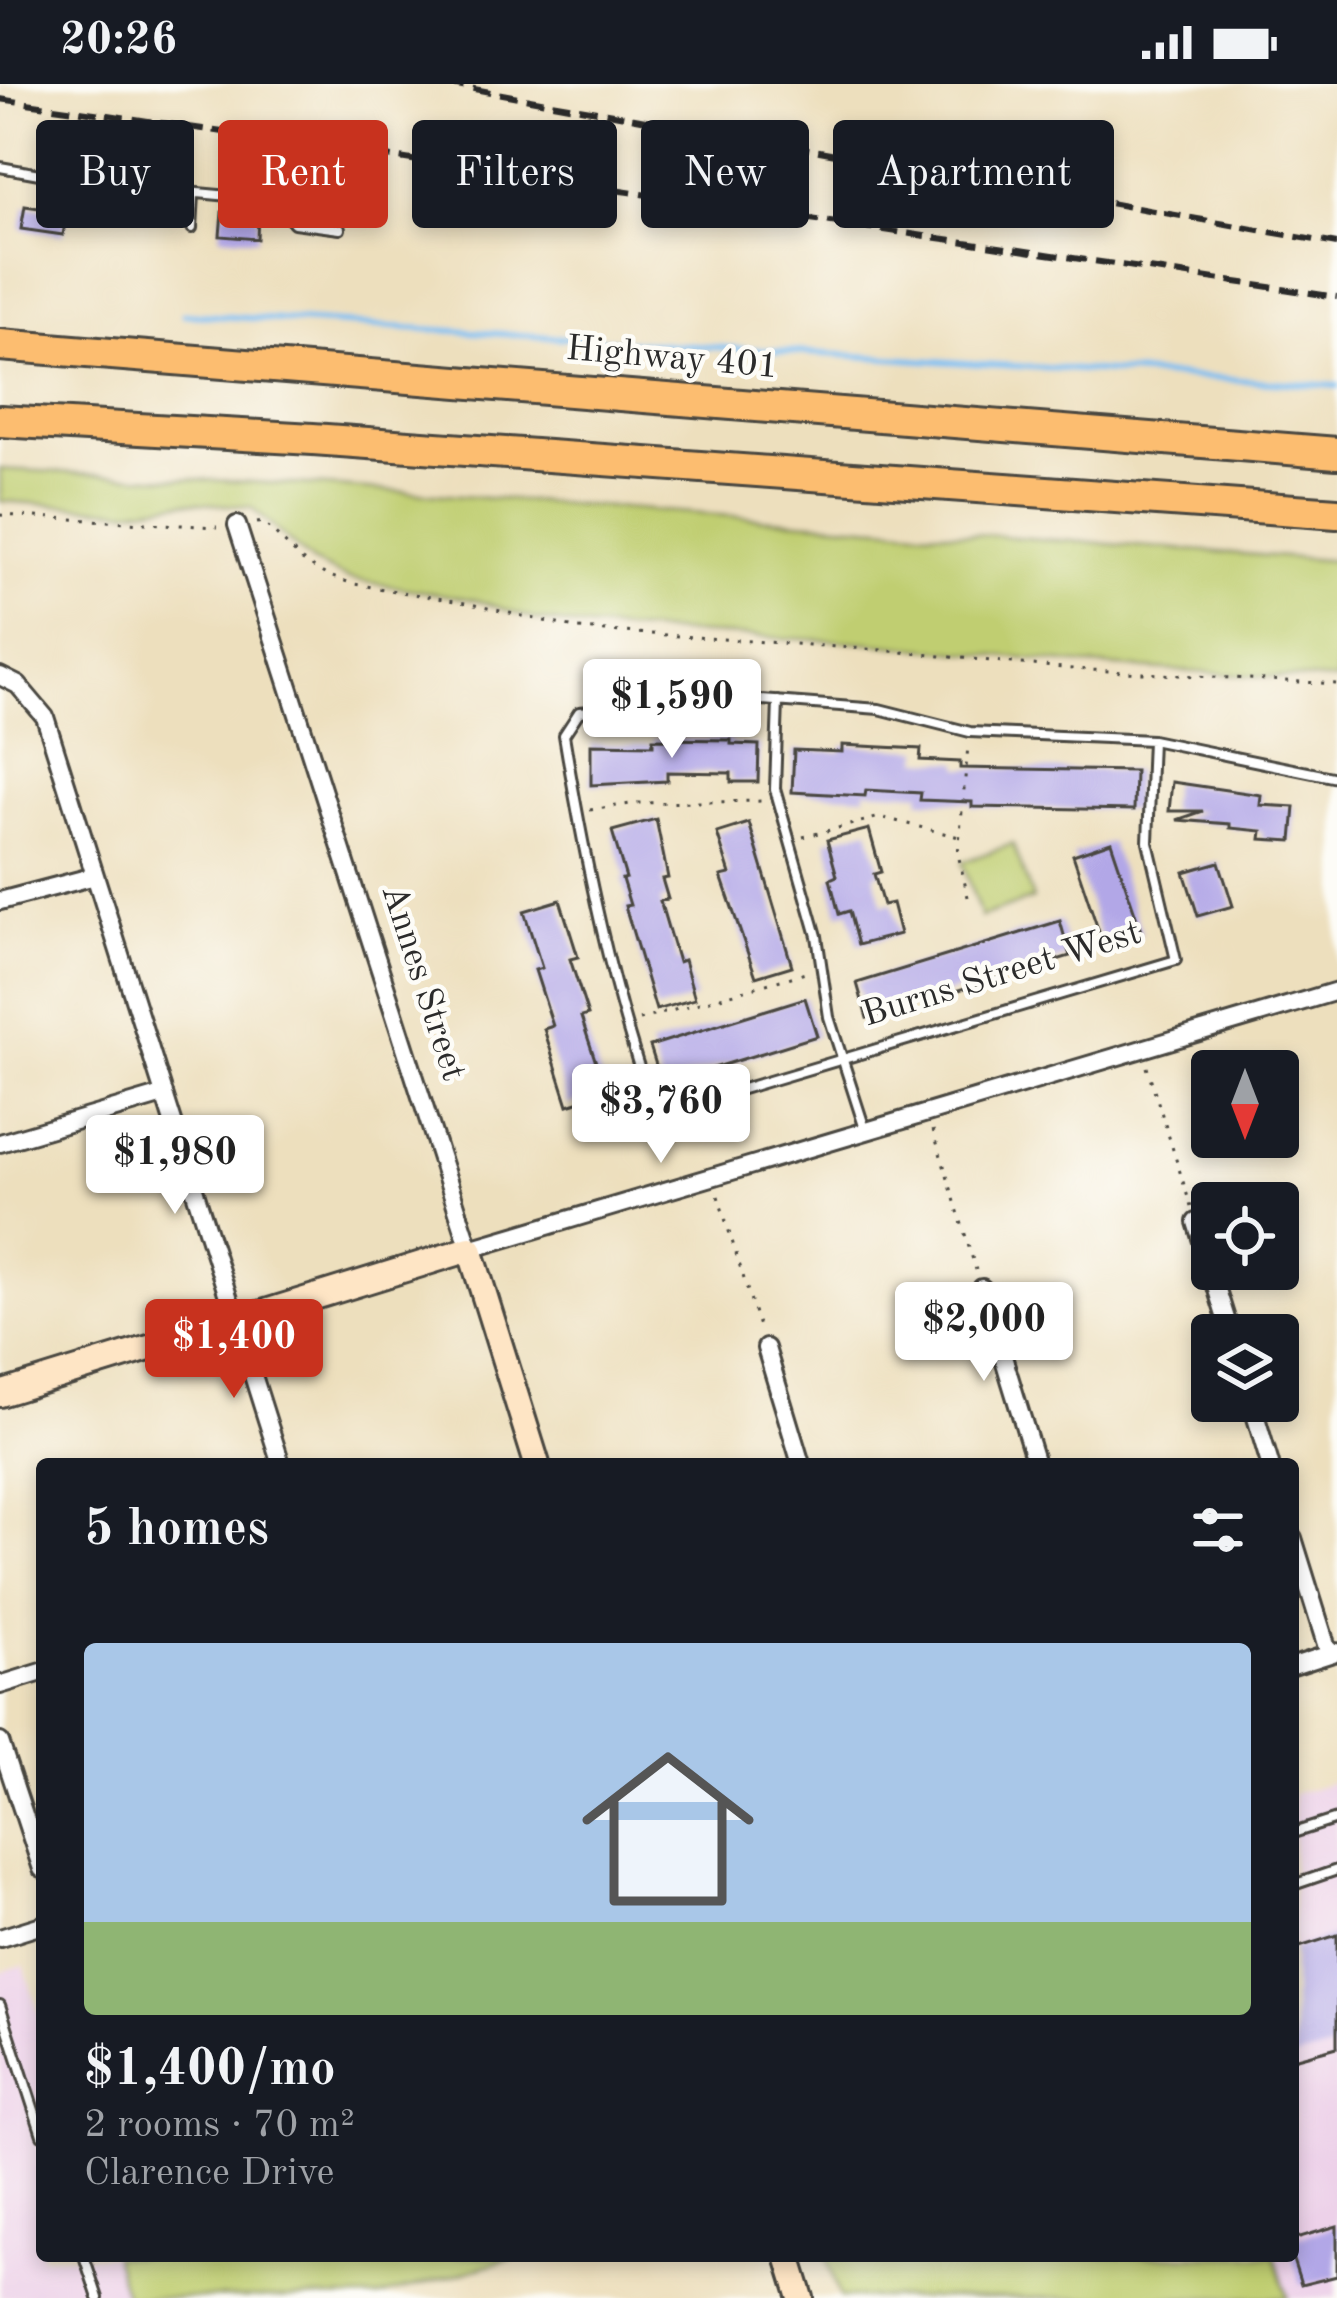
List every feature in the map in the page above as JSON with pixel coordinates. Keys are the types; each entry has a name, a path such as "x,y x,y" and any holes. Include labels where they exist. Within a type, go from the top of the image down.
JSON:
{"highway":[{"name":"Highway 401","path":"0,345 1337,453"},
{"path":"0,421 337,440 1337,513"}],"street":[{"name":"Annes Street","path":"237,524 535,1458"},
{"path":"0,676 18,686 45,718 278,1458"},
{"path":"0,901 95,876"},
{"path":"0,1394 865,1129 1337,991"},
{"path":"0,1143 163,1095"},
{"path":"982,1288 1034,1458"},
{"path":"766,1348 799,1458"},
{"path":"1257,1422 1268,1458"},
{"path":"1299,1555 1333,1653 1299,1664"},
{"path":"0,1685 36,1674"},
{"path":"0,1742 36,1851"},
{"path":"0,1938 36,1927"},
{"path":"790,2262 801,2298"}],"lane":[{"path":"0,167 36,173"},
{"path":"194,194 262,199 276,204 294,223 340,229"},
{"name":"Burns Street West","path":"1152,740 1148,842 1176,960 656,1115 626,1024 577,812 564,735 579,712 735,698 879,709 970,732 1152,740 1337,778"},
{"name":"Burns Street West","path":"778,701 774,764 778,800 817,936 841,1062 865,1129"},
{"path":"1299,1831 1337,1819"},
{"path":"1299,1883 1337,1870"},
{"path":"0,2006 36,2117"},
{"path":"86,2262 98,2298"}],"path":[{"path":"0,515 187,527 263,522 302,560 354,584 579,629 1073,669 1337,684"},
{"path":"968,897 958,854 970,732"},
{"path":"577,812 637,803 778,800"},
{"path":"790,840 880,817 959,837"},
{"path":"626,1024 820,969"},
{"path":"1142,1048 1191,1206"},
{"path":"927,1112 982,1288"},
{"path":"712,1177 766,1348"}],"shaded area":[{"path":"1337,1781 1337,2298 1288,2298 1277,2262 1299,2262 1299,1792"},
{"path":"24,1965 36,2004 36,2262 115,2262 126,2298 0,2298 0,1972"}],"green space":[{"path":"0,469 325,486 1337,561 1337,681 1085,665 860,642 587,628 533,619 476,600 348,579 312,562 251,507 186,502 127,510 0,501"},
{"path":"1013,844 1033,899 981,917 962,862"},
{"path":"115,2262 499,2262 376,2298 126,2298"},
{"path":"828,2262 1277,2262 1288,2298 840,2298"}],"building":[{"path":"25,206 36,208 36,228 64,228 63,235 21,229"},
{"path":"221,228 257,228 257,239 220,236"},
{"path":"653,739 759,745 758,782 731,782 731,773 667,772 667,781 591,785 591,744 653,745"},
{"path":"842,745 921,749 920,760 960,762 960,768 1135,771 1134,810 972,807 972,802 920,800 921,793 866,790 865,796 792,792 794,750 842,752"},
{"path":"1172,782 1261,795 1260,805 1295,807 1292,841 1261,839 1262,831 1230,828 1230,824 1177,820 1203,811 1169,811"},
{"path":"656,819 668,878 662,879 668,899 660,901 695,999 656,1010 625,906 630,905 622,879 626,878 612,831"},
{"path":"749,823 792,966 756,977 721,876 730,874 717,833"},
{"path":"869,829 881,872 874,874 883,905 892,903 900,934 858,945 849,911 839,914 830,879 837,876 827,840"},
{"path":"1111,842 1142,934 1104,947 1073,855"},
{"path":"1219,862 1233,906 1198,916 1184,872"},
{"path":"560,900 578,957 570,959 588,1015 581,1017 606,1093 568,1105 544,1029 553,1026 535,970 542,968 524,911"},
{"path":"1060,921 1070,956 867,1018 857,983"},
{"path":"805,998 817,1036 662,1084 650,1046"},
{"path":"1337,1935 1337,2047 1299,2057 1299,1947"},
{"path":"1337,2226 1337,2276 1301,2285 1294,2262 1299,2262 1299,2237"}],"waterway":[{"path":"184,314 1337,386"}],"railway":[{"path":"446,84 1337,244"},
{"path":"0,99 1337,297"}]}
